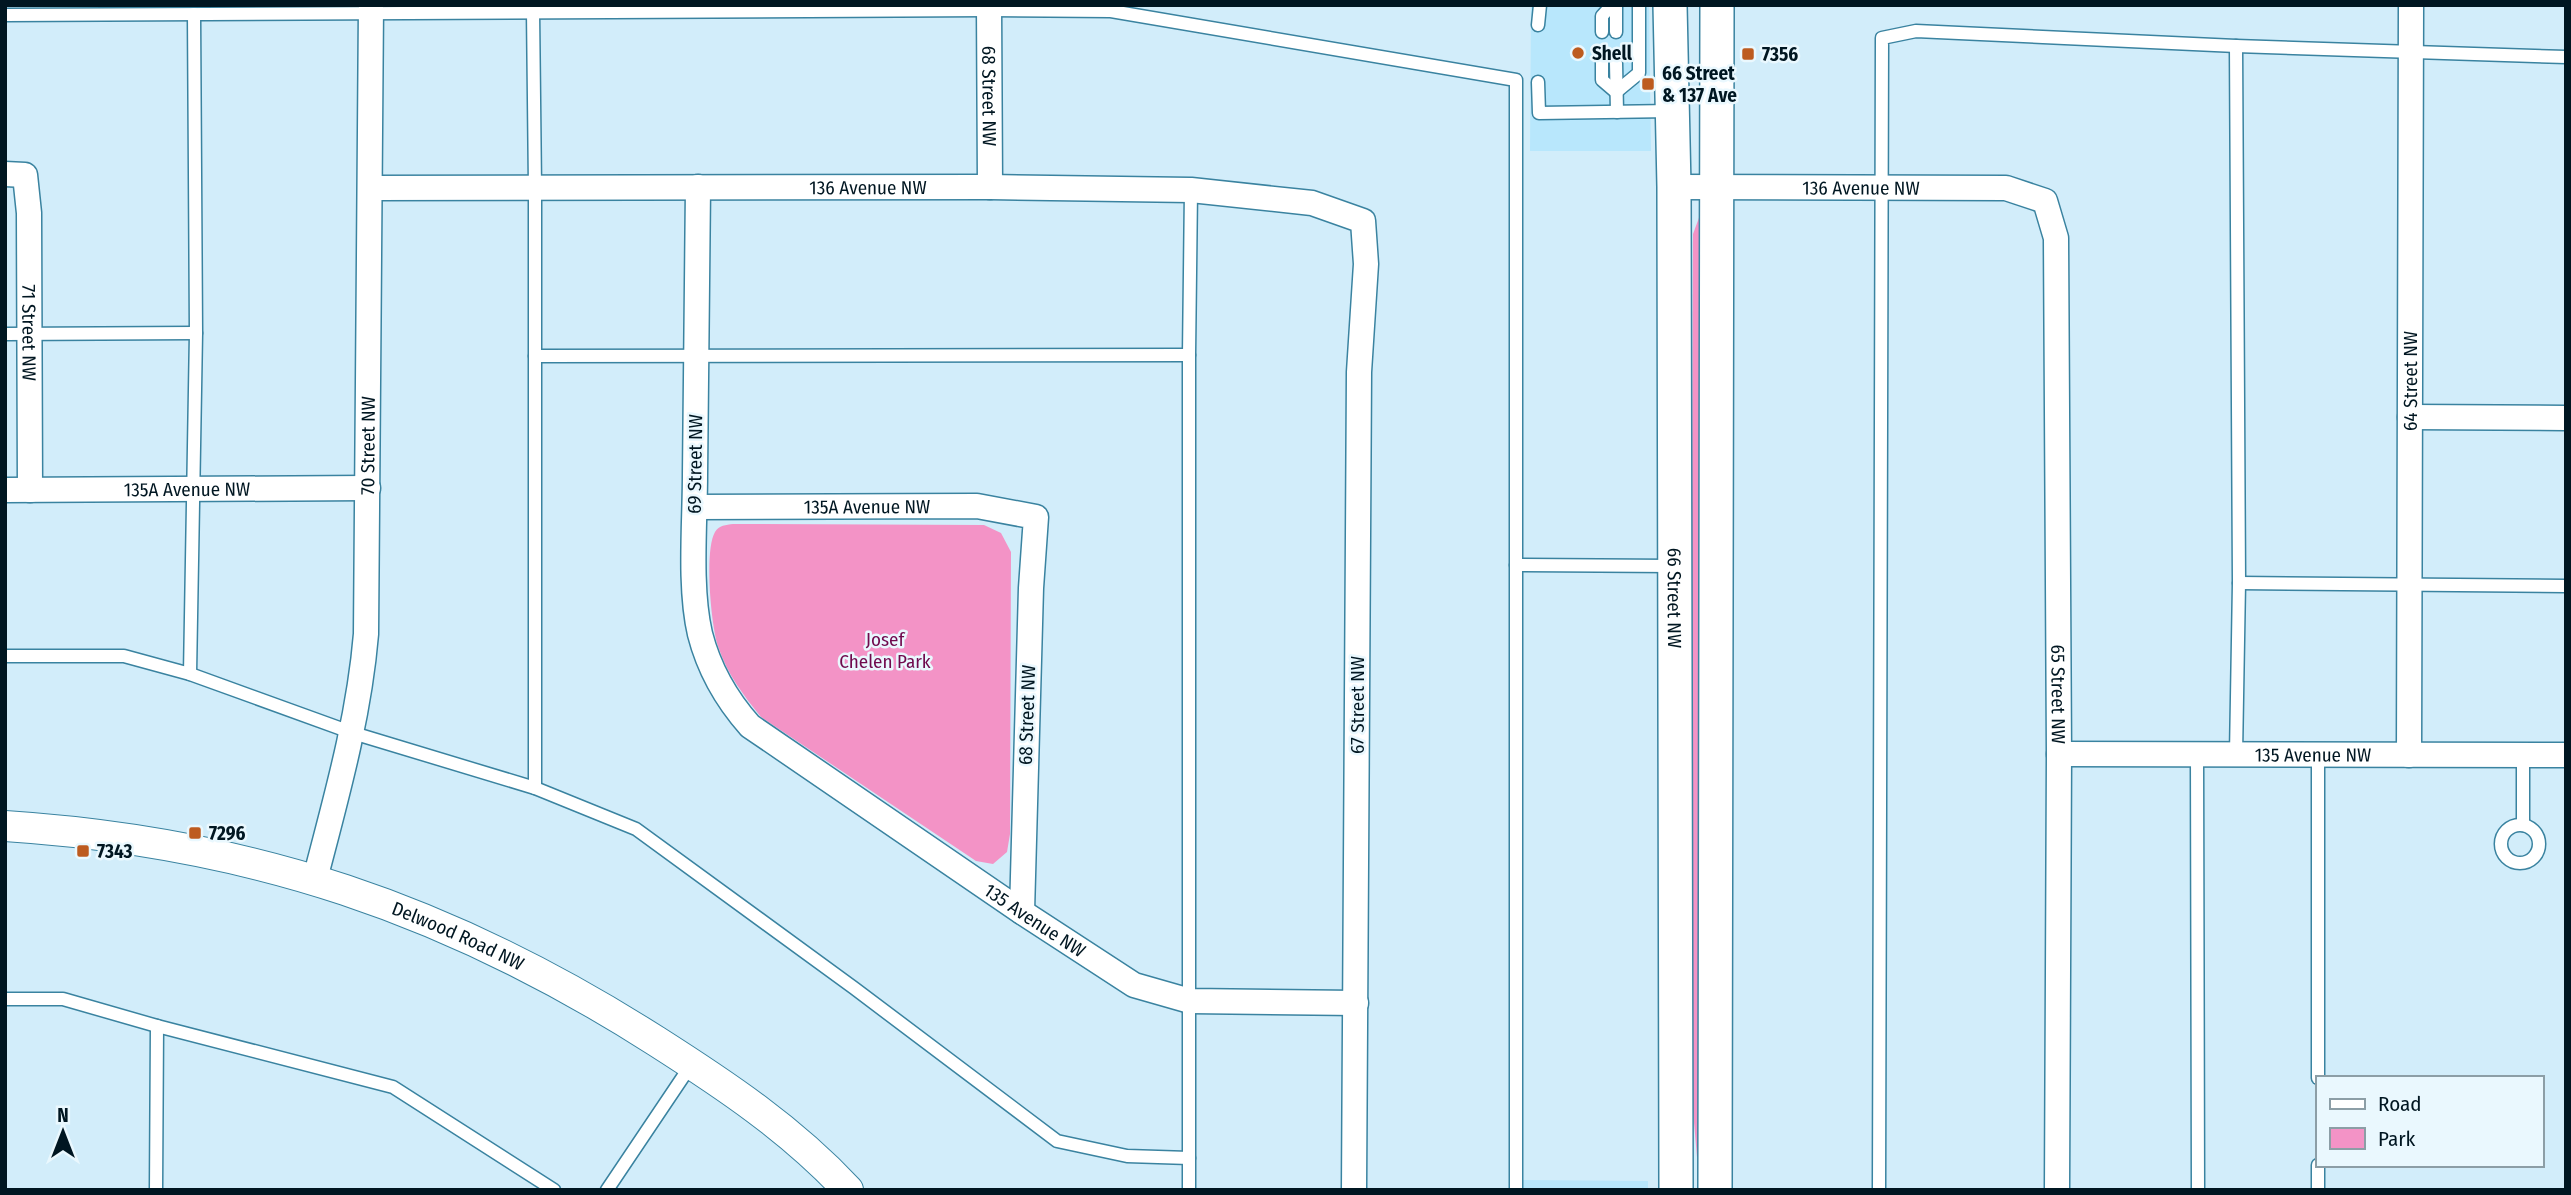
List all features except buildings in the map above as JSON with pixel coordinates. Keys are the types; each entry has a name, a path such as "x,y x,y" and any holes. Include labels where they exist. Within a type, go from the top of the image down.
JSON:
{"main road":[{"path":"1715,1190 1717,5"},
{"name":"66 Street NW","path":"1655,7 1672,111 1674,187 1676,1190"}],"street":[{"name":"64 Street NW","path":"2409,755 2411,5"},
{"name":"68 Street NW","path":"989,8 990,187"},
{"name":"70 Street NW","path":"315,879 353,733 362,685 366,634 371,9"},
{"name":"71 Street NW","path":"15,175 29,213 17,334 30,490"},
{"name":"69 Street NW","path":"698,187 695,590 699,631 705,652 724,692 750,726"},
{"name":"136 Avenue NW","path":"371,188 990,187 1191,190 1312,203 1363,221"},
{"name":"136 Avenue NW","path":"1674,187 2006,188 2045,201"},
{"name":"65 Street NW","path":"2045,201 2056,238 2059,754 2057,1190"},
{"name":"67 Street NW","path":"1353,1190 1359,372 1366,264 1363,221"},
{"path":"2410,417 2566,418"},
{"name":"135A Avenue NW","path":"5,490 368,488"},
{"name":"135A Avenue NW","path":"695,507 978,506 1036,517"},
{"name":"68 Street NW","path":"1022,912 1031,588 1036,517"},
{"name":"135 Avenue NW","path":"750,726 1133,985 1190,1001 1356,1003"},
{"name":"135 Avenue NW","path":"2059,754 2566,755"},
{"name":"Delwood Road NW","path":"5,826 105,834 177,845 315,879 425,918 495,950 610,1012 738,1093 805,1148 848,1190"}],"lane":[{"path":"1538,24 1540,5"},
{"path":"1602,32 1602,16 1614,5"},
{"path":"1614,5 1616,32"},
{"path":"1616,92 1639,73 1655,7"},
{"path":"5,15 371,9 533,11 989,8 1111,11 1516,80 1516,1190"},
{"path":"533,11 536,188 535,788"},
{"path":"190,674 196,332 194,14"},
{"path":"1879,1190 1882,38 1916,31 2236,46 2566,57"},
{"path":"2236,46 2239,583 2236,754"},
{"path":"1602,62 1602,80 1616,92"},
{"path":"1616,62 1617,112"},
{"path":"1538,82 1539,113 1672,111"},
{"path":"1189,1190 1188,355 1191,190"},
{"path":"17,334 196,332"},
{"path":"535,356 1188,355"},
{"path":"1516,565 1674,566"},
{"path":"2239,583 2566,586"},
{"path":"5,656 124,656 190,674 353,733 535,788 636,829 790,940 1057,1141 1128,1156 1188,1158"},
{"path":"2197,754 2198,1190"},
{"path":"2318,754 2318,1076"},
{"path":"2523,755 2523,825"},
{"path":"5,999 63,999 393,1087 554,1190"},
{"path":"156,1190 157,1026"},
{"path":"607,1190 692,1064"},
{"path":"2318,1167 2318,1190"}],"shaded area":[{"path":"1531,5 1649,5 1651,151 1530,151"},
{"path":"1523,1180 1648,1181 1648,1190 1523,1190"}],"green space":[{"path":"1700,215 1701,1157 1697,1157 1690,1076 1693,234"},
{"name":"Josef Chelen Park","path":"733,524 984,525 1001,533 1011,552 1010,834 1007,852 993,864 976,861 761,717 723,659 716,639 711,608 709,572 712,541 719,528"}],"place":[{"name":"Shell","path":"1578,53"},
{"name":"7356","path":"1748,54"},
{"name":"66 Street & 137 Ave","path":"1648,84"},
{"name":"7296","path":"195,833"},
{"name":"7343","path":"83,851"}]}
